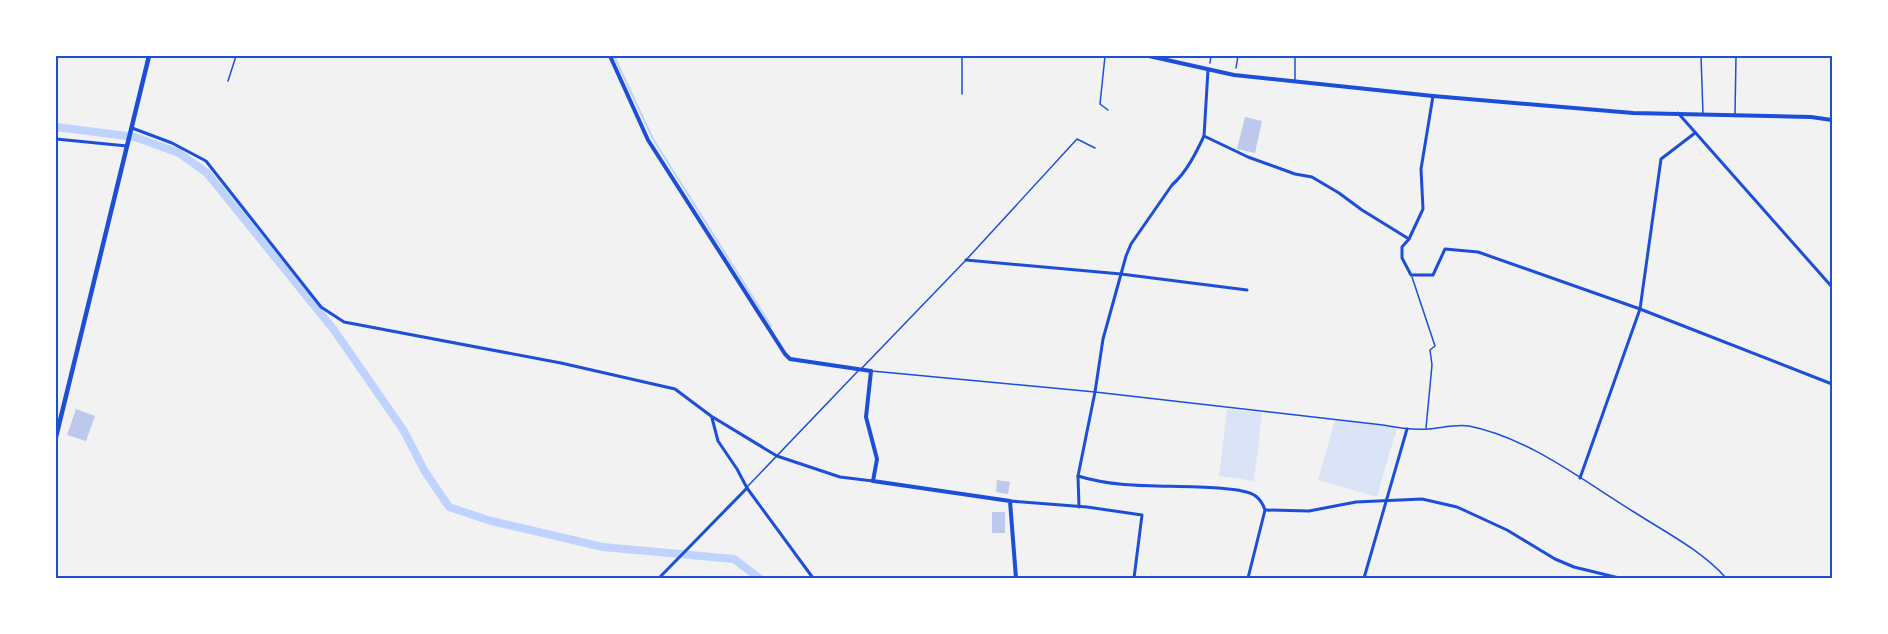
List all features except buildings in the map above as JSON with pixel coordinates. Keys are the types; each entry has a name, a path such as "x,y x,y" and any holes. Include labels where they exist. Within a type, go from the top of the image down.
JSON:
{"main road":[{"path":"56,437 149,56"}],"street":[{"path":"610,56 648,140 785,354 790,359 871,371 866,417 877,459 873,481"},
{"path":"1149,56 1234,75 1433,96 1633,112 1811,117 1833,120"},
{"path":"1079,507 1078,476 1103,339 1126,256 1131,244 1172,185 1179,179 1203,136 1208,70"},
{"path":"1433,96 1421,169 1423,209 1409,239 1402,247 1402,258 1411,275 1433,275 1444,249 1478,252 1640,309 1833,384"},
{"path":"1678,113 1833,287"},
{"path":"131,131 172,142 206,161 321,307 344,322 561,363 675,390 711,416 777,456 840,477 1010,501 1087,507 1142,515 1134,579"},
{"path":"1580,478 1640,309 1661,159 1695,133"},
{"path":"1203,136 1248,158 1295,174 1312,177 1409,239"},
{"path":"56,139 128,146"},
{"path":"966,260 1121,274 1247,290"},
{"path":"711,416 718,441 747,488 813,579"},
{"path":"1364,579 1407,429"},
{"path":"1078,476 1098,483 1197,486 1243,491 1262,501 1265,510 1248,579"},
{"path":"659,579 747,488"},
{"path":"1265,510 1310,511 1356,502 1422,499 1457,507 1507,530 1555,559 1574,567 1619,579"},
{"path":"1010,501 1016,579"}],"lane":[{"path":"228,81 236,56"},
{"path":"962,56 962,94"},
{"path":"1105,56 1100,104 1108,110"},
{"path":"1295,56 1295,81"},
{"path":"1701,56 1703,114"},
{"path":"1735,115 1736,56"},
{"path":"747,488 966,260 1077,139 1095,148"},
{"path":"1411,275 1435,346 1430,350 1432,365 1426,429"},
{"path":"871,371 1095,392 1407,429 1465,425 1488,430 1531,448 1580,478 1694,550 1726,579"}],"path":[{"path":"1208,70 1211,56"},
{"path":"1234,75 1238,56"}],"shaded area":[{"path":"1227,409 1262,413 1254,481 1219,476"},
{"path":"1335,420 1397,427 1377,497 1318,480"}],"waterway":[{"path":"614,56 653,139 771,326"},
{"path":"56,127 135,137 179,153 207,173 334,330 404,431 424,470 449,507 491,521 603,547 734,559 759,578"}]}
